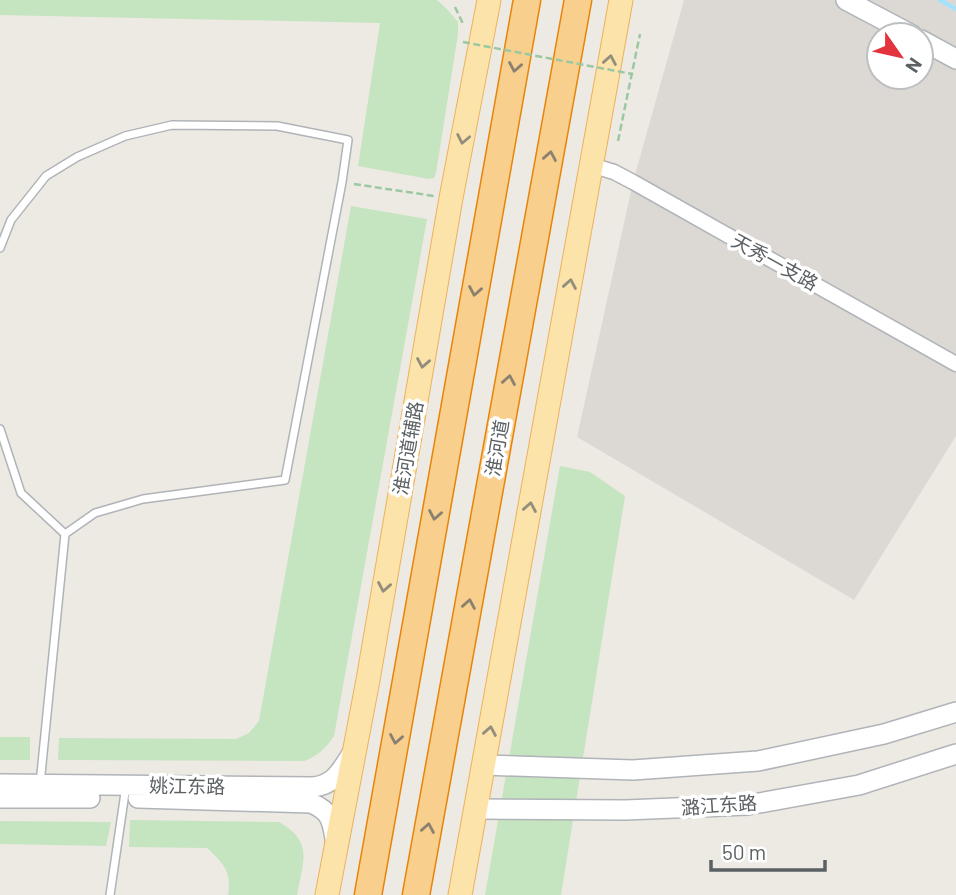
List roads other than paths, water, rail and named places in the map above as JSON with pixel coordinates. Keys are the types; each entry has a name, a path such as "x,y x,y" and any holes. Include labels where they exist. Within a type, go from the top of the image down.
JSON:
{"highway":[{"path":"368,895 527,0"},
{"name":"淮河道","path":"416,895 578,0"}],"main road":[{"name":"淮河道辅路","path":"327,895 451,198 489,0"},
{"path":"460,895 621,0"}],"street":[{"path":"846,0 886,21"},
{"path":"935,48 956,59"},
{"name":"天秀一支路","path":"591,165 614,172 956,364"},
{"path":"484,765 633,770 758,761 884,734 956,712"},
{"name":"姚江东路","path":"0,798 40,792 324,786 333,780 355,748"},
{"name":"潞江东路","path":"476,809 625,810 748,805 859,785 956,754"},
{"name":"姚江东路","path":"0,784 40,792"},
{"name":"姚江东路","path":"126,792 311,803 328,813 336,845"}],"lane":[{"path":"0,248 11,220 46,176 77,157 125,136 172,125 277,127 348,140 285,480 143,499 95,513 65,534 40,792"},
{"path":"0,429 21,493 65,534"},
{"path":"110,895 126,792"}],"waterway":[{"path":"940,0 956,9"}]}
